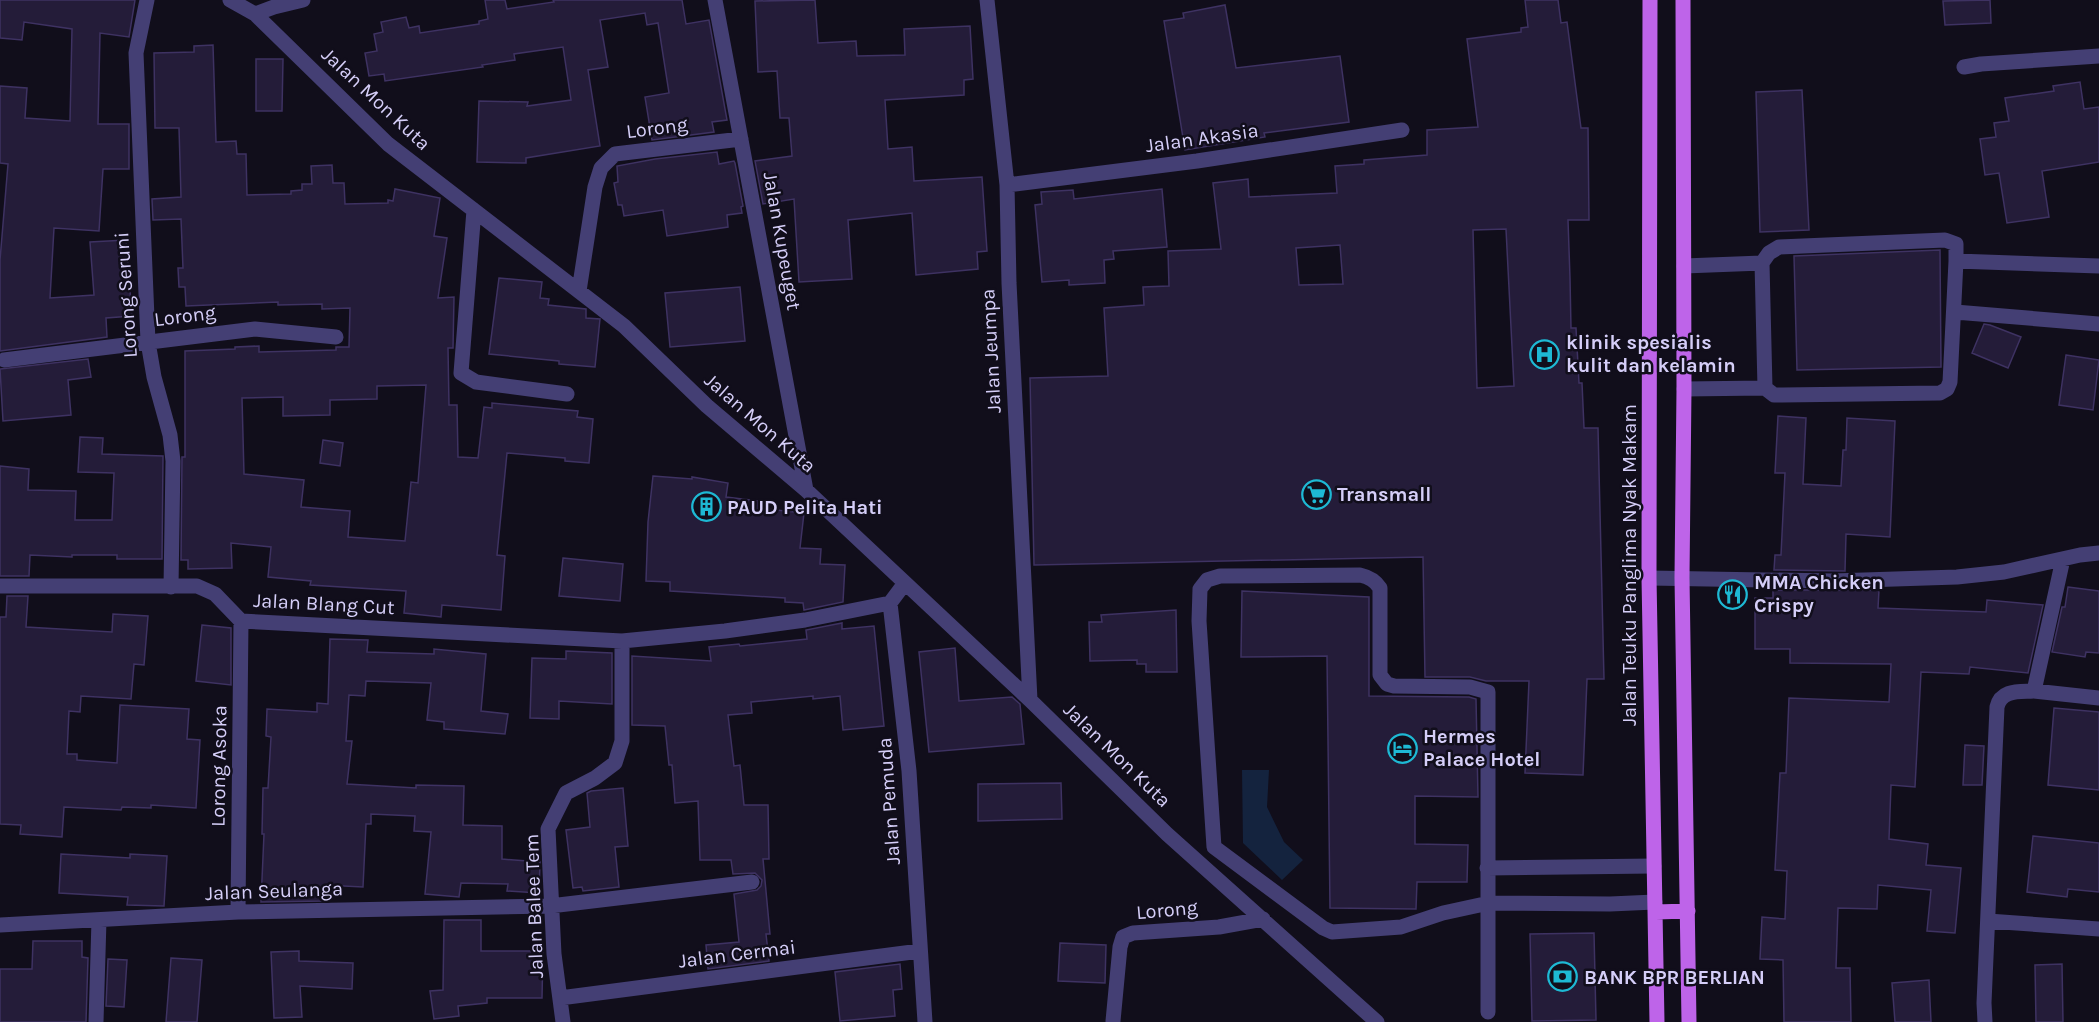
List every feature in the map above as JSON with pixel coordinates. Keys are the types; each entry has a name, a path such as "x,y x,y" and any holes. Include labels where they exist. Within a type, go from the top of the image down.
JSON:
{"main road":[{"name":"Jalan Teuku Panglima Nyak Makam","path":"1650,0 1649,578 1656,1022"},
{"path":"1683,0 1682,578 1689,1022"},
{"path":"1655,907 1688,911"}],"street":[{"name":"Lorong Seruni","path":"147,0 136,53 148,342 154,377 170,435 173,461 171,586"},
{"name":"Jalan Mon Kuta","path":"230,0 264,8 388,144 624,326 707,406 806,490 1030,700 1167,834 1377,1022"},
{"path":"264,8 303,0"},
{"name":"Jalan Kupeuget","path":"715,0 806,490"},
{"name":"Jalan Jeumpa","path":"987,0 1007,185 1009,283 1030,700"},
{"path":"1964,67 2099,56"},
{"name":"Jalan Akasia","path":"1007,185 1402,130"},
{"name":"Lorong","path":"579,291 595,186 601,168 615,154 741,139"},
{"path":"474,210 461,373 477,382 567,394"},
{"path":"1684,389 1765,388 1774,395 1940,393 1947,389 1950,382 1955,312 1956,244 1945,240 1779,247 1769,253 1762,262 1765,388"},
{"path":"1956,261 2099,266"},
{"path":"1684,266 1762,262"},
{"path":"1955,312 2099,324"},
{"name":"Lorong","path":"4,360 255,329 336,337"},
{"path":"1649,578 1833,581 1958,577 2004,573 2080,555 2099,553"},
{"path":"2034,692 2063,559"},
{"path":"1488,1012 1489,903 1487,868 1488,692 1470,687 1387,684 1380,675 1380,588 1368,577 1360,575 1220,576 1207,580 1200,589 1199,621 1214,847 1323,928 1332,932 1401,927 1443,913 1489,903 1610,904 1655,907"},
{"path":"890,603 905,583"},
{"name":"Jalan Blang Cut","path":"0,586 197,586 215,594 241,621 622,641 725,631 805,620 890,603"},
{"name":"Jalan Pemuda","path":"890,603 909,771 925,1022"},
{"name":"Lorong Asoka","path":"238,912 241,621"},
{"name":"Jalan Balee Tem","path":"563,1022 550,906 548,829 566,793 595,778 615,763 622,741 622,641"},
{"path":"1985,1022 1998,700 2003,695 2012,692 2099,698"},
{"path":"1487,868 1654,866"},
{"name":"Jalan Seulanga","path":"0,925 238,912 550,906 752,882"},
{"path":"96,1022 99,920"},
{"name":"Lorong","path":"1113,1021 1123,937 1133,933 1219,927 1263,920"},
{"path":"1988,921 2099,929"},
{"name":"Jalan Cermai","path":"560,998 920,951"}],"water":[{"path":"1242,770 1269,770 1267,807 1284,842 1303,860 1282,880 1243,843"}],"building":[{"path":"0,0 135,0 129,37 100,33 98,124 129,124 129,169 103,169 99,231 54,228 50,298 94,295 90,242 126,240 132,316 106,318 107,337 0,351 0,260 8,164 0,163 0,86 27,88 25,118 70,121 72,29 24,22 22,40 0,38"},
{"path":"485,0 505,0 507,9 554,2 553,0 682,0 686,24 709,20 727,120 712,122 714,132 652,140 645,97 669,93 658,23 647,25 645,13 600,20 608,67 588,70 600,146 526,158 526,163 477,162 479,101 528,102 527,106 571,100 563,47 514,54 515,60 482,65 483,67 385,81 384,74 369,76 365,53 377,51 374,34 383,32 381,22 406,17 409,28 419,26 420,33 479,24 479,21 488,19"},
{"path":"815,0 818,43 856,41 857,56 905,55 904,29 970,26 973,79 964,80 964,95 885,100 888,149 912,147 914,181 982,177 987,251 977,252 978,269 916,275 912,213 848,220 852,279 799,282 794,199 763,204 755,161 792,156 789,118 780,118 777,71 758,72 755,1"},
{"name":"Transmall","path":"1525,0 1558,0 1561,23 1567,22 1581,128 1588,128 1589,220 1568,220 1571,328 1576,328 1584,428 1598,428 1604,679 1587,679 1583,775 1525,773 1529,681 1425,677 1423,557 1034,565 1030,378 1108,376 1104,308 1144,305 1143,287 1169,286 1168,251 1221,249 1213,183 1248,179 1249,197 1337,193 1335,166 1364,164 1364,160 1427,155 1427,130 1478,127 1467,39 1521,32 1521,28 1528,27","holes":["1506,229 1514,386 1477,388 1473,230","1340,245 1343,284 1299,285 1296,248"]},
{"path":"1990,0 1991,23 1945,25 1943,1"},
{"path":"1225,5 1236,68 1340,56 1349,122 1264,133 1265,137 1185,150 1164,21 1184,18 1183,13"},
{"path":"213,45 216,142 236,141 237,154 246,154 247,195 291,194 291,191 302,190 302,184 312,184 311,166 332,165 333,183 344,183 345,204 388,203 388,200 393,201 395,189 440,198 434,236 447,238 438,298 454,297 453,348 448,348 449,405 457,405 458,457 478,458 484,407 492,408 492,403 578,411 577,417 593,419 589,463 565,461 565,458 507,453 497,555 505,556 501,610 442,605 441,617 404,613 406,591 310,585 311,581 268,577 271,547 231,543 232,568 188,569 188,560 181,560 182,457 185,457 185,351 259,346 259,352 336,350 336,347 349,347 350,308 322,309 322,304 278,305 278,302 186,306 185,287 179,287 178,268 183,268 181,219 153,220 152,199 181,197 179,128 155,128 154,53 194,52 194,46","holes":["426,385 418,483 411,482 405,541 348,537 350,511 301,507 304,480 244,474 242,398 283,397 283,416 330,415 330,400 377,399 377,386"]},
{"path":"256,59 283,59 282,111 256,111"},
{"path":"2080,82 2084,109 2099,107 2099,162 2042,171 2049,217 2007,223 1999,173 1985,175 1980,139 1996,137 1994,123 2009,121 2005,98 2054,91 2053,86"},
{"path":"1802,90 1809,230 1760,232 1756,92"},
{"path":"717,152 719,164 734,161 735,163 743,206 741,207 742,213 727,215 728,227 667,236 663,210 624,216 622,205 618,205 614,183 618,182 617,166"},
{"path":"1162,189 1167,247 1113,251 1114,259 1104,260 1105,283 1069,285 1069,280 1042,282 1035,205 1042,204 1041,192 1073,190 1074,199"},
{"path":"1940,250 1941,367 1797,370 1794,256"},
{"path":"499,278 542,282 540,298 549,299 548,305 586,309 586,318 600,319 595,367 489,354"},
{"path":"740,287 745,341 670,347 665,293"},
{"path":"1984,324 2021,337 2008,368 1972,353"},
{"path":"2066,355 2099,360 2093,410 2059,405"},
{"path":"88,359 91,377 68,380 71,415 3,421 0,369"},
{"path":"1778,416 1806,418 1803,484 1841,486 1843,450 1846,450 1847,418 1895,421 1890,537 1846,534 1845,571 1774,570 1775,555 1781,555 1785,473 1775,473"},
{"path":"80,437 103,438 102,454 163,456 162,559 117,559 117,555 72,555 72,557 30,555 29,576 0,576 0,466 29,469 28,490 76,491 75,520 112,520 114,473 78,472"},
{"path":"323,440 343,443 340,466 320,463"},
{"path":"653,476 692,479 692,477 728,483 726,497 758,501 757,508 804,513 800,548 821,549 820,564 845,565 843,602 804,610 803,603 785,602 785,598 670,591 670,582 646,581 648,522"},
{"path":"563,558 623,564 620,601 559,596"},
{"path":"2068,587 2099,591 2099,653 2086,652 2085,657 2052,652 2062,607 2065,607"},
{"path":"1773,590 1879,590 1878,608 1986,612 1987,600 2043,605 2028,673 1970,667 1969,674 1921,672 1915,787 1891,785 1889,839 1928,844 1926,865 1961,868 1955,933 1927,931 1931,890 1878,885 1877,909 1838,908 1836,968 1850,968 1851,1022 1784,1022 1783,960 1760,959 1762,917 1785,919 1787,871 1775,870 1780,773 1786,773 1789,698 1889,702 1891,664 1790,663 1790,649 1755,649 1755,598 1773,598"},
{"name":"Hermes Palace Hotel","path":"1242,591 1369,597 1369,696 1469,697 1476,699 1478,797 1415,796 1415,844 1468,845 1467,882 1417,882 1416,909 1330,908 1327,656 1241,657"},
{"path":"7,596 28,596 26,627 112,632 113,614 148,616 144,665 134,664 131,699 81,696 80,712 69,711 67,754 77,754 77,760 117,763 120,705 189,709 187,739 200,740 196,808 151,805 151,808 122,807 121,810 64,807 62,837 20,834 21,825 0,824 0,617 6,617"},
{"path":"1176,610 1177,672 1146,672 1146,664 1137,664 1137,660 1090,661 1089,622 1102,622 1101,615"},
{"path":"842,623 842,629 874,626 884,726 843,730 840,696 813,699 813,696 751,702 752,713 728,715 734,766 740,765 744,805 768,805 769,859 763,859 770,934 766,934 769,961 708,969 706,945 739,942 734,894 757,890 762,880 755,873 733,874 731,860 700,860 698,801 675,803 672,765 669,765 665,726 632,725 632,656 711,661 709,647 807,639 806,630"},
{"path":"202,625 231,628 231,685 196,681"},
{"path":"330,639 368,640 367,652 434,654 434,649 486,654 481,711 508,714 505,734 444,729 444,722 427,720 431,683 366,681 365,696 349,695 346,741 352,741 347,784 416,788 416,785 464,786 463,825 502,826 502,859 540,862 539,893 507,891 508,884 461,883 459,897 425,894 431,832 414,831 415,816 371,814 371,824 366,824 363,887 324,885 323,901 261,902 264,834 262,834 263,788 268,788 271,737 266,736 267,709 317,712 317,703 328,704"},
{"path":"955,648 959,701 1012,697 1020,704 1024,744 929,752 919,652"},
{"path":"566,651 612,653 612,704 559,701 559,719 530,718 532,658 566,659"},
{"path":"2054,708 2099,712 2099,790 2048,785"},
{"path":"1965,745 1984,746 1982,785 1963,785"},
{"path":"1061,783 1062,819 978,821 978,784"},
{"path":"623,788 628,846 615,847 619,887 583,891 582,887 573,888 566,830 590,827 587,793"},
{"path":"2033,836 2099,843 2099,892 2068,889 2067,897 2027,892"},
{"path":"61,854 130,858 130,854 167,856 164,906 127,905 128,897 59,893"},
{"path":"444,920 481,920 481,951 543,951 542,998 487,998 487,1003 458,1006 459,1016 434,1019 430,991 443,990"},
{"name":"BANK BPR BERLIAN","path":"1594,933 1596,1020 1532,1021 1530,934"},
{"path":"33,941 82,941 82,957 88,958 86,1022 0,1022 0,969 32,969"},
{"path":"1060,943 1106,945 1105,983 1058,981"},
{"path":"299,951 299,961 353,963 352,989 300,986 302,1017 274,1018 271,952"},
{"path":"171,958 202,960 197,1022 166,1022"},
{"path":"108,959 127,960 124,1007 106,1006"},
{"path":"900,964 902,989 893,990 895,1016 840,1021 835,972"},
{"path":"2062,964 2063,1022 2036,1022 2035,965"},
{"path":"1929,980 1931,1022 1895,1022 1892,983"}],"place":[{"name":"klinik spesialis kulit dan kelamin","path":"1545,354"},
{"name":"Transmall","path":"1316,494"},
{"name":"PAUD Pelita Hati","path":"706,507"},
{"name":"MMA Chicken Crispy","path":"1733,594"},
{"name":"Hermes Palace Hotel","path":"1402,748"},
{"name":"BANK BPR BERLIAN","path":"1563,977"}]}
